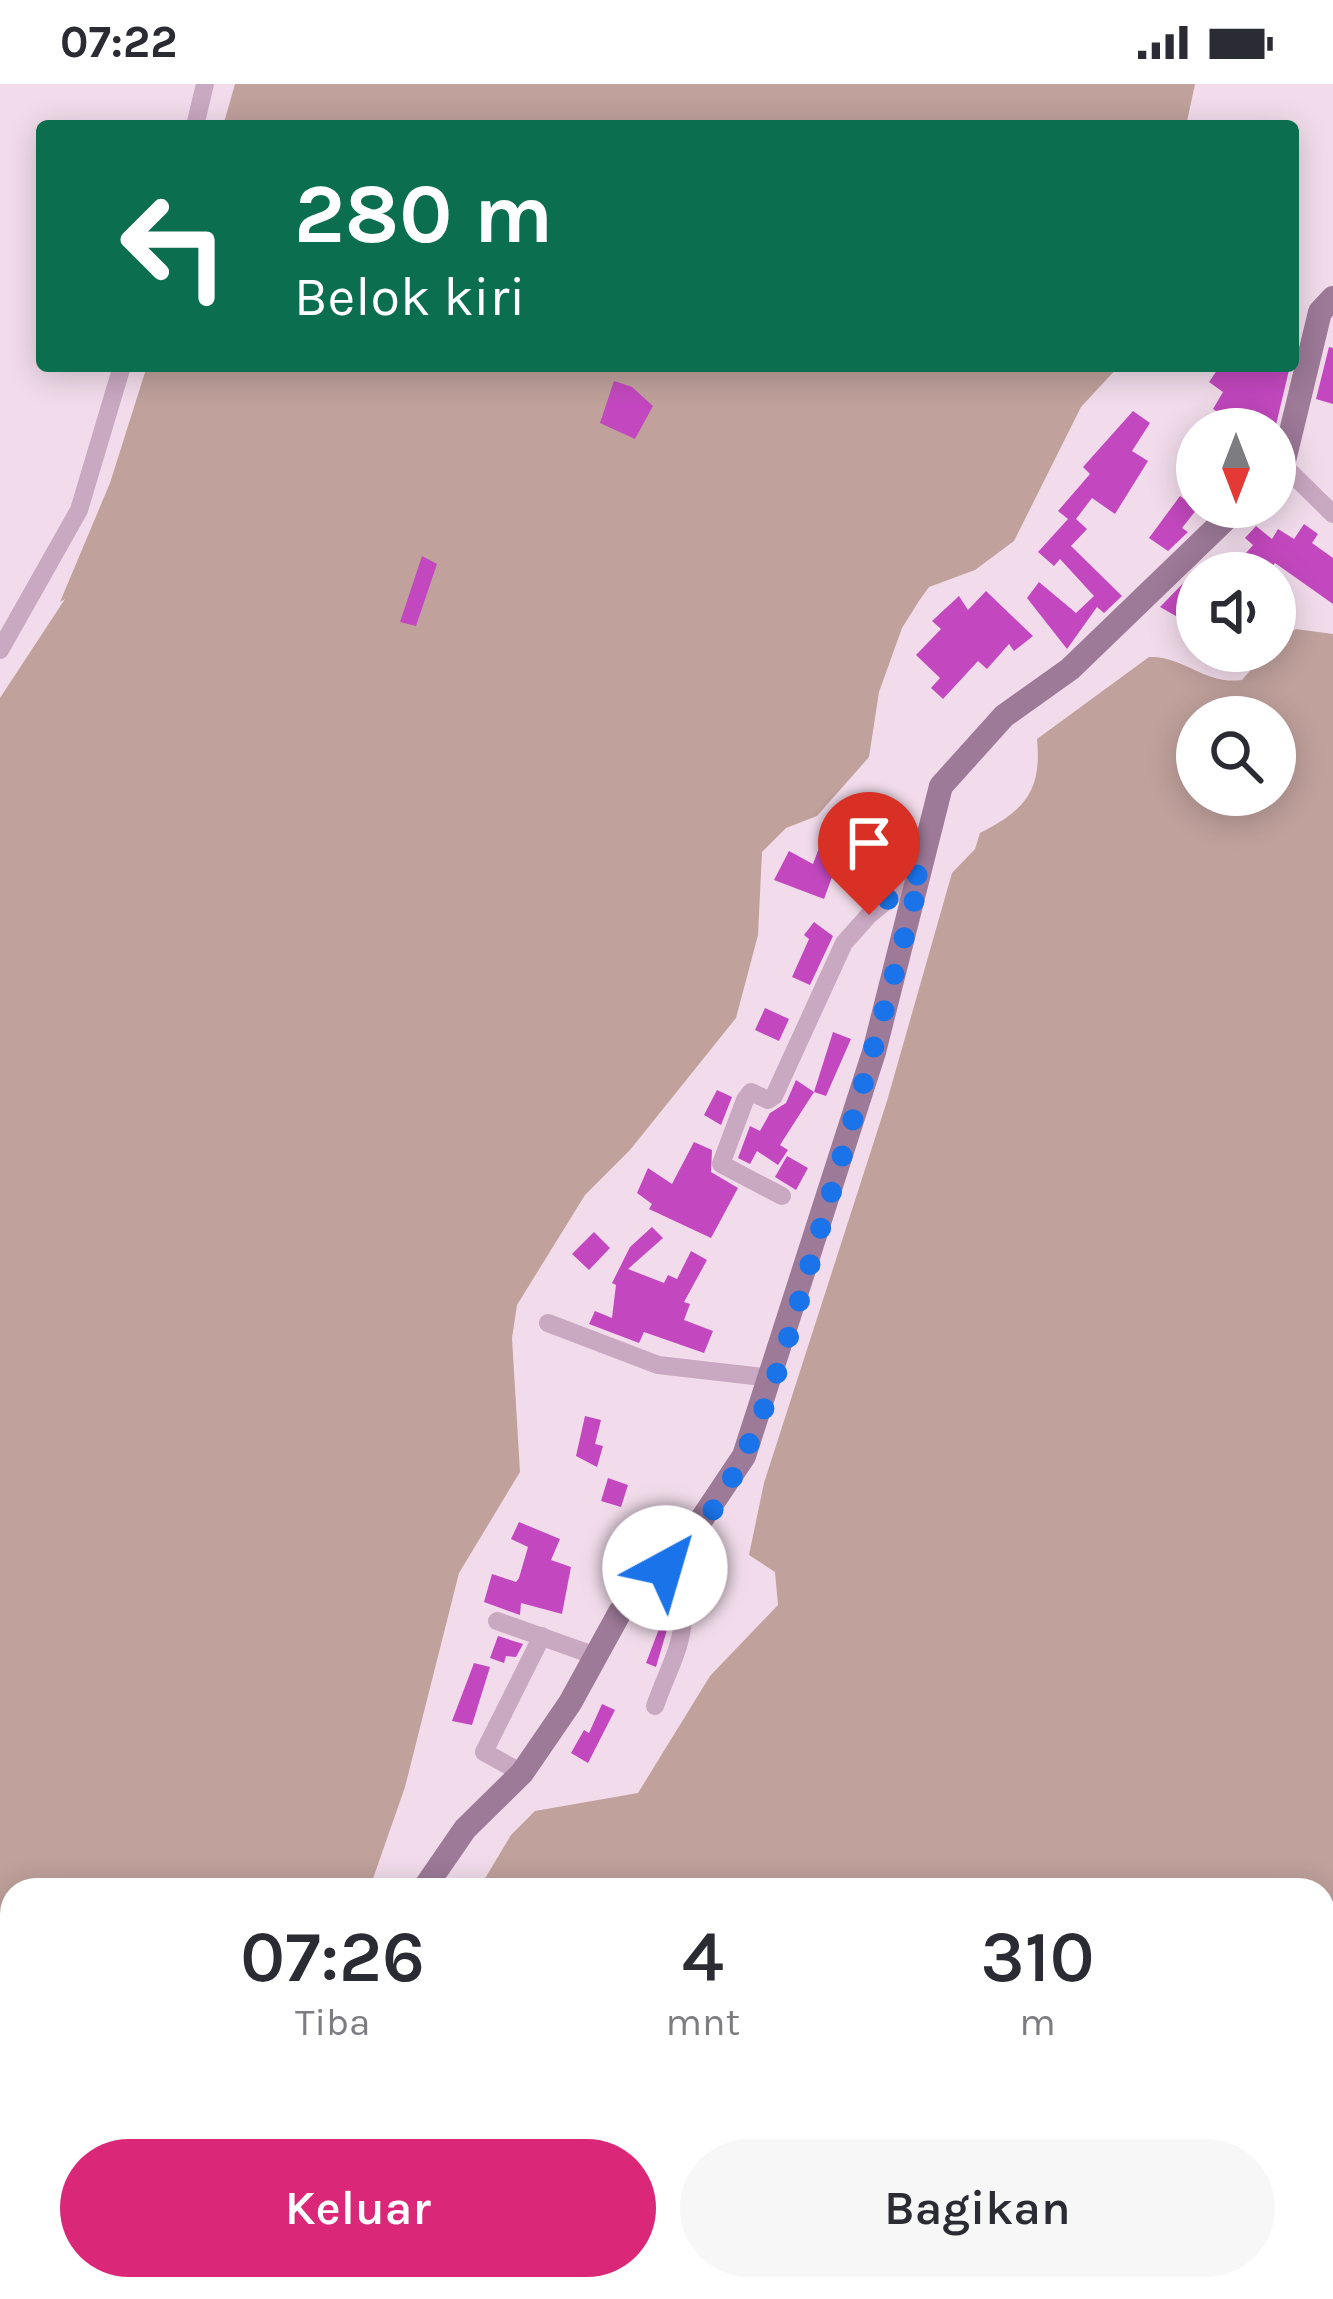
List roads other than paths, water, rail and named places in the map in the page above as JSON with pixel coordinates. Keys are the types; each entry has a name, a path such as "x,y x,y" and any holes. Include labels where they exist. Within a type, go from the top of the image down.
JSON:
{"street":[{"path":"196,120 205,84"},
{"path":"1299,366 1320,312 1333,298"},
{"path":"0,650 79,510 120,372"},
{"path":"1291,408 1297,372"},
{"path":"1296,482 1333,514"},
{"path":"431,1878 465,1828 522,1773 633,1595 665,1568 727,1487 772,1378 874,1052 922,871 936,797 965,756 1004,716 1102,640 1217,528"},
{"path":"782,1196 721,1164 745,1100 751,1092 768,1100 775,1096 844,943 869,915 922,871"},
{"path":"548,1323 658,1365 772,1378"},
{"path":"655,1706 684,1624 683,1594 665,1568"},
{"path":"497,1622 596,1656"},
{"path":"522,1773 484,1752 542,1636"}]}
